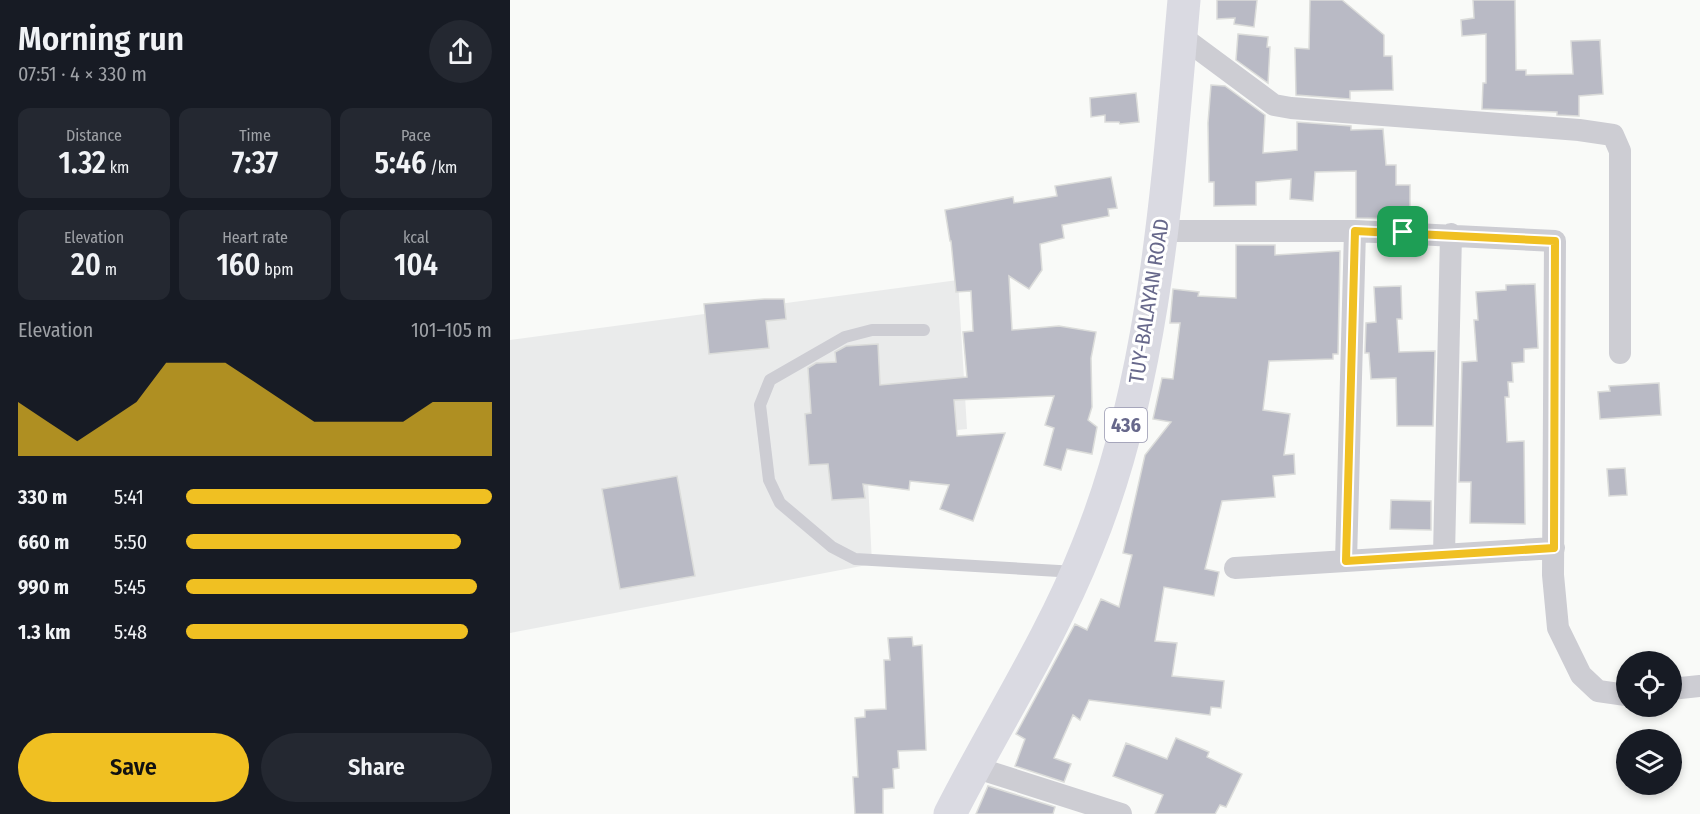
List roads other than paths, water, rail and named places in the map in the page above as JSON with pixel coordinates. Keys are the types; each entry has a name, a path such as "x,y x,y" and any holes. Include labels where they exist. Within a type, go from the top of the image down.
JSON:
{"main road":[{"name":"TUY-BALAYAN ROAD","path":"950,814 1057,618 1077,572 1112,476 1136,387 1162,231 1184,0"}],"street":[{"path":"1181,36 1274,105 1579,130 1613,135 1620,151 1620,353"},
{"path":"1162,231 1355,231 1555,241 1554,548 1558,628 1581,675 1598,692 1616,694"},
{"path":"1346,561 1355,231"},
{"path":"1444,555 1451,234"},
{"path":"1235,568 1554,548"},
{"path":"1682,688 1700,686"},
{"path":"974,767 1121,814"}],"lane":[{"path":"924,330 872,330 846,337 770,380 760,405 769,480 780,503 832,547 855,559 1077,572"}]}
